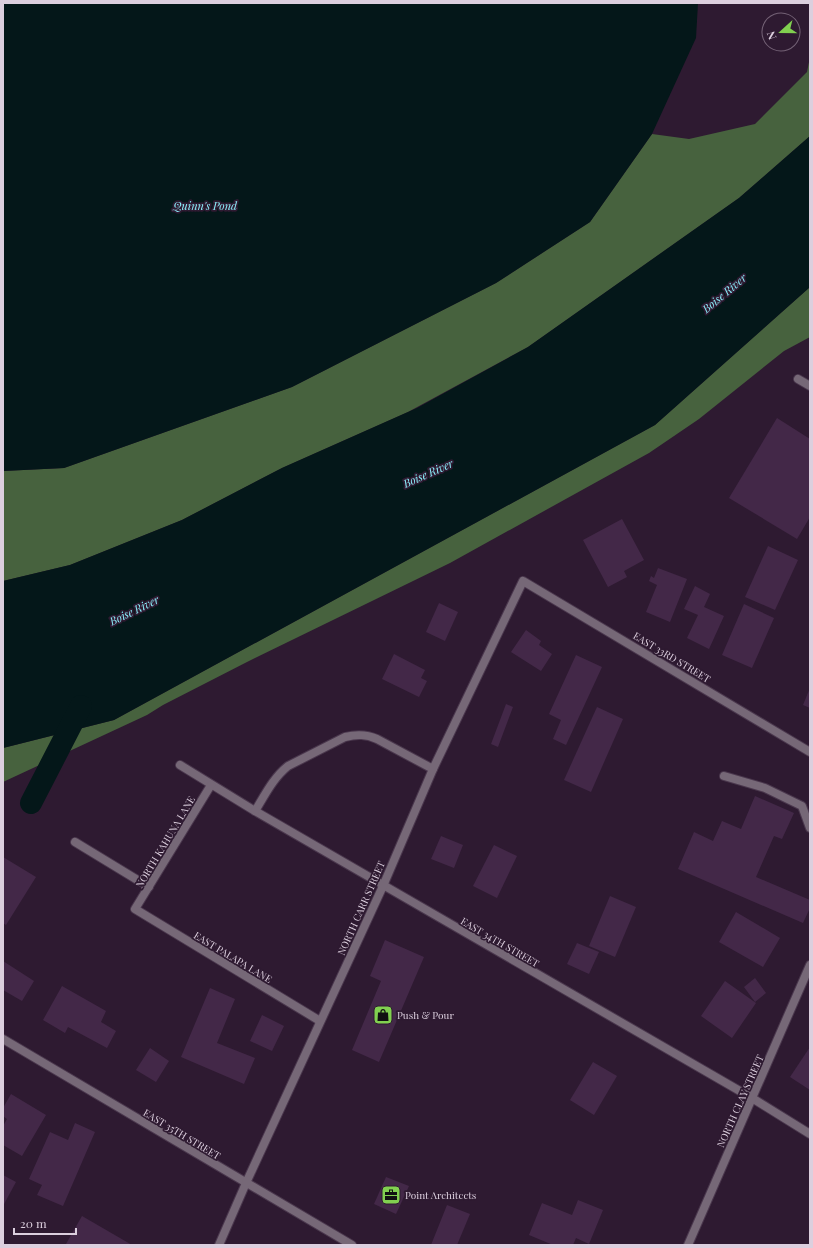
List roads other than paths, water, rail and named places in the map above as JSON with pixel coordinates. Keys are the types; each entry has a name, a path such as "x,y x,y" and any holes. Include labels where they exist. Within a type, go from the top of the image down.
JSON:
{"street":[{"path":"798,379 810,386"},
{"name":"EAST 33RD STREET","path":"523,581 810,752"},
{"name":"NORTH CARR STREET","path":"219,1245 320,1021 383,886 433,769 523,581"},
{"path":"255,811 280,772 288,766 349,736 369,736 433,769"},
{"name":"EAST 34TH STREET","path":"180,765 211,785 383,886 752,1098 810,1134"},
{"path":"724,776 766,788 802,806 810,828"},
{"name":"NORTH KAHUNA LANE","path":"135,909 211,785"},
{"path":"75,842 149,887"},
{"name":"EAST PALAPA LANE","path":"135,909 320,1021"},
{"name":"NORTH CLAY STREET","path":"688,1245 810,965"},
{"name":"EAST 35TH STREET","path":"3,1039 352,1245"}],"water":[{"name":"Quinn's Pond","path":"3,3 698,3 696,38 652,134 590,222 496,283 292,387 64,468 3,471"},
{"name":"Boise River","path":"810,136 810,287 655,425 114,720 3,748 3,581 70,565 182,520 282,468 417,408 528,347 739,198"}],"waterway":[{"path":"31,803 81,706"}],"place":[{"name":"Push & Pour","path":"383,1015"},
{"name":"Point Architects","path":"391,1195"}]}
